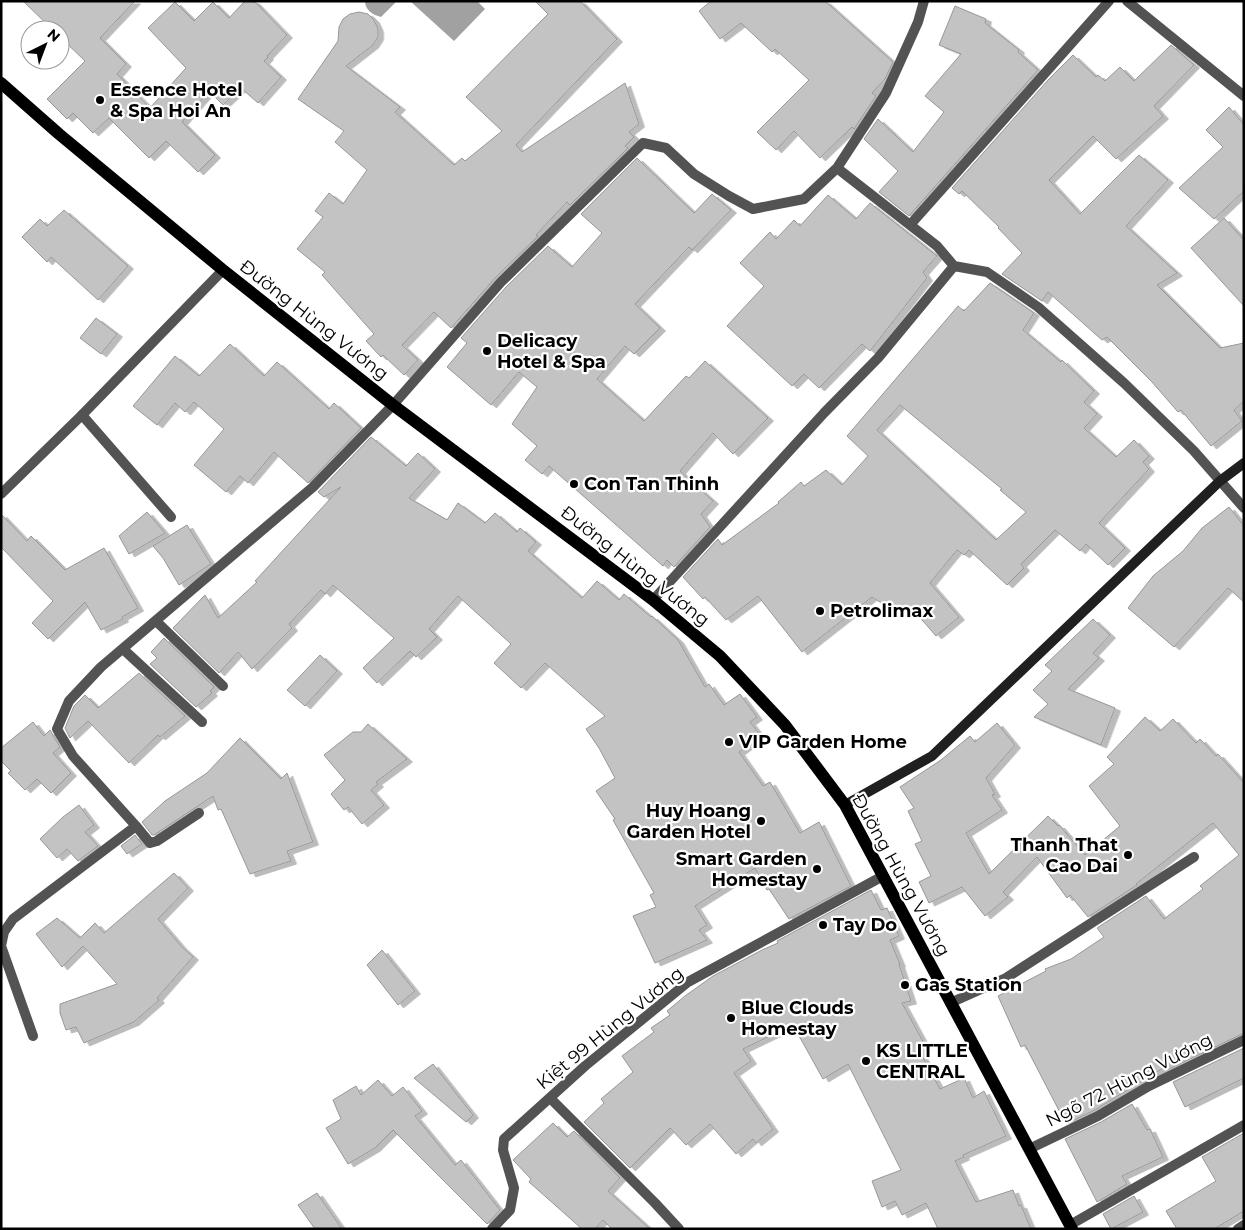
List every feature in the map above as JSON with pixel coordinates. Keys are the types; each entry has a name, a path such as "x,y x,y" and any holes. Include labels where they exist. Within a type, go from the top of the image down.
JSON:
{"main road":[{"name":"Đường Hùng Vương","path":"1,83 59,134 223,270 393,405 653,600 720,656 785,725 845,805 1071,1227"}],"street":[{"path":"199,813 157,841 150,842 73,756 57,729 69,702 101,668 313,487 393,405 501,282 643,143 666,148 694,174 753,209 804,199 837,168 886,93 918,22 924,1"},
{"path":"910,225 1109,1"},
{"path":"1127,1 1244,96"},
{"path":"837,168 937,246 954,266 987,272 1038,307 1124,384 1194,451 1244,508"},
{"path":"653,600 824,413 878,358 954,266"},
{"path":"1,494 82,415 223,270"},
{"path":"82,415 171,517"},
{"path":"845,805 932,756 1220,480 1244,463"},
{"path":"156,621 224,686"},
{"path":"123,649 202,722"},
{"path":"33,1036 1,946 4,932 13,919 136,826"},
{"path":"950,1003 1006,978 1194,857"},
{"name":"Kiệt 99 Hùng Vương","path":"492,1229 510,1210 514,1188 503,1150 504,1139 585,1066 688,982 883,876"},
{"name":"Ngõ 72 Hùng Vương","path":"1029,1149 1098,1116 1149,1086 1244,1040"},
{"path":"550,1098 679,1229"},
{"path":"1071,1227 1244,1125"},
{"path":"1238,1229 1244,1225"}],"shaded area":[{"path":"365,1 397,1 381,17 370,12 366,7"},
{"path":"410,1 477,1 485,9 454,41"}],"building":[{"path":"23,1 135,1 100,38 126,64 117,74 150,108 186,68 148,28 175,2 194,21 213,2 229,18 245,1 254,1 287,35 264,61 281,77 258,103 241,88 223,105 209,91 182,122 215,155 198,172 166,141 149,158 109,118 93,133 73,113 67,119 47,99 85,61 70,47 70,20 43,20"},
{"path":"535,1 580,1 617,39 516,145 522,152 625,83 639,124 629,132 634,137 625,146 628,148 570,205 567,202 536,235 538,236 496,277 451,328 434,312 402,345 418,360 404,375 383,355 381,357 366,341 374,334 322,275 325,272 297,249 323,217 315,211 329,193 343,204 367,170 335,142 344,131 298,99 338,41 339,27 343,19 350,14 359,12 368,14 374,20 378,29 378,37 373,45 346,66 400,107 395,112 454,165 462,158 465,161 502,131 466,97 548,14"},
{"path":"711,1 825,1 893,62 885,79 872,93 876,96 854,129 852,127 820,158 794,131 776,150 757,132 809,80 775,49 772,52 741,23 720,39 699,11"},
{"path":"955,6 986,19 985,23 1019,50 1018,52 1038,70 909,216 879,192 898,171 864,139 878,119 913,152 944,112 925,96 961,54 939,45"},
{"path":"1171,45 1194,65 1154,106 1163,116 1116,159 1093,136 1049,180 1080,214 1139,155 1168,180 1126,226 1177,273 1157,285 1220,348 1244,343 1244,401 1234,410 1242,421 1211,446 1181,410 1178,412 1152,382 1107,337 1102,340 1048,292 1042,301 1002,274 1022,253 999,227 962,191 959,194 952,188 1049,79 1073,55 1096,77 1098,75 1105,81 1120,67 1134,81"},
{"path":"1229,107 1244,125 1244,191 1214,219 1179,188 1223,147 1206,130"},
{"path":"637,158 694,213 712,194 731,210 692,250 689,247 635,304 660,328 634,354 625,346 597,379 644,421 686,376 689,378 705,361 768,418 733,454 713,433 680,471 713,501 701,514 710,527 674,567 667,560 663,566 549,466 542,474 525,460 537,446 512,424 537,387 519,372 491,405 447,367 467,343 461,338 506,287 548,246 572,267 602,233 581,214"},
{"path":"828,195 856,219 870,203 937,256 923,272 927,278 870,351 862,344 819,388 804,374 792,386 727,326 764,286 740,263 770,232 776,239 794,220 800,226"},
{"path":"64,210 128,266 98,300 51,257 47,262 22,237 40,219 47,226"},
{"path":"1224,218 1244,240 1244,306 1191,248"},
{"path":"990,283 1034,313 1023,330 1061,362 1062,360 1094,391 1084,402 1097,414 1084,428 1116,457 1134,440 1149,456 1143,462 1149,469 1099,523 1125,548 1108,565 1086,544 1080,551 1055,530 1021,564 1024,568 1007,585 969,550 964,555 957,550 930,583 959,617 936,636 917,614 915,616 906,606 900,615 872,597 802,652 758,596 726,620 683,577 718,539 722,545 779,503 801,482 804,486 826,470 842,485 868,456 847,436 958,306 964,311","holes":["900,405 1002,489 1000,490 1026,512 996,540 877,430"]},
{"path":"96,318 117,334 101,354 80,338"},
{"path":"230,344 264,376 277,362 329,409 334,403 361,428 308,483 274,452 248,483 240,476 226,492 194,465 224,429 194,402 185,412 175,403 157,425 133,406 175,356 199,376"},
{"path":"371,437 406,466 418,453 435,469 409,498 447,520 458,503 485,523 495,513 517,532 520,528 536,542 528,551 582,598 597,581 619,600 624,594 652,616 678,640 705,687 709,684 724,705 740,694 757,717 750,722 761,736 739,752 763,786 770,782 800,833 819,822 851,886 789,919 769,889 767,890 755,868 695,906 707,925 699,930 707,940 655,963 633,916 656,907 650,895 654,893 613,820 615,819 596,791 615,778 599,748 586,729 605,716 545,663 521,688 494,663 511,644 458,596 429,629 437,637 416,657 410,651 377,683 363,668 394,638 333,585 325,594 321,590 289,624 292,628 252,669 238,652 219,673 173,628 205,595 218,618 257,582 255,581 341,487 324,497 318,492"},
{"path":"1229,507 1244,526 1244,602 1228,588 1174,647 1128,608 1153,576 1183,551 1202,528"},
{"path":"147,512 165,533 129,554 119,536"},
{"path":"1,514 27,541 31,536 65,570 104,548 138,608 122,617 123,619 101,630 85,602 48,639 32,623 53,601 1,547"},
{"path":"187,525 211,564 179,585 163,558 153,546"},
{"path":"1093,619 1110,635 1093,653 1099,658 1068,689 1115,708 1101,745 1034,717 1048,704 1033,690 1052,671 1045,665"},
{"path":"164,638 214,687 210,691 212,693 196,707 150,664 157,658 151,652"},
{"path":"320,655 337,671 305,706 287,690"},
{"path":"139,673 185,716 160,737 158,735 129,763 88,721 70,738 65,728 74,706 85,695 98,708"},
{"path":"1145,717 1160,731 1173,719 1196,743 1200,739 1216,756 1218,754 1244,783 1244,1033 1167,1070 1165,1067 1095,1110 1066,1124 1025,1045 1021,1047 998,996 1046,971 1045,969 1071,959 1104,937 1097,928 1146,896 1164,919 1203,889 1200,886 1239,855 1213,823 1137,885 1088,917 1070,895 1067,898 1037,857 1003,892 1008,897 985,916 962,887 929,903 919,882 931,876 915,844 922,841 908,811 914,808 900,787 941,760 970,736 975,742 997,723 1015,745 986,778 995,794 992,795 1002,810 966,833 989,874 1048,816 1059,825 1085,855 1120,826 1089,786 1114,764 1107,757"},
{"path":"33,722 44,736 50,730 60,747 53,753 71,773 51,793 37,779 25,790 8,773 11,771 1,761 1,748"},
{"path":"368,724 407,759 376,782 378,784 371,790 384,805 362,824 348,807 344,810 331,794 345,780 324,755 353,732 361,732"},
{"path":"240,738 281,779 287,773 313,842 287,851 291,861 250,874 221,809 218,810 213,796 154,835 142,822 165,801 207,773"},
{"path":"79,805 94,825 85,832 98,846 78,861 67,849 57,858 40,839"},
{"path":"135,835 142,844 127,854 121,846"},
{"path":"174,873 188,888 158,919 193,957 157,998 159,1000 134,1022 84,1043 76,1027 66,1030 60,1013 60,1004 117,984 83,946 62,967 36,934 57,918 80,938 95,923 104,933"},
{"path":"871,890 881,910 887,908 899,936 890,940 900,964 911,1001 902,1003 926,1047 919,1050 940,1089 964,1078 973,1098 984,1091 1006,1136 963,1155 964,1157 955,1161 976,1202 1013,1190 1031,1229 938,1229 926,1203 902,1215 895,1201 882,1207 872,1181 901,1170 848,1064 823,1079 793,1025 743,1049 751,1061 734,1073 773,1129 756,1143 753,1139 736,1154 710,1124 686,1145 670,1128 630,1168 584,1122 604,1103 601,1099 633,1072 622,1056 654,1032 651,1028 670,1015 667,1011 685,996 713,976 778,943 777,941"},
{"path":"382,950 415,991 398,1005 367,965"},
{"path":"1244,1048 1244,1078 1185,1107 1173,1082"},
{"path":"433,1064 473,1115 466,1122 414,1078"},
{"path":"378,1080 392,1096 403,1087 422,1111 415,1116 455,1165 461,1160 500,1210 487,1224 393,1130 375,1148 348,1164 326,1128 341,1119 333,1100 356,1086 361,1095"},
{"path":"1132,1104 1147,1130 1150,1129 1163,1157 1122,1176 1127,1184 1097,1202 1065,1139 1101,1122"},
{"path":"553,1123 567,1137 574,1131 620,1178 608,1191 650,1229 612,1229 603,1220 595,1229 582,1229 529,1182 531,1179 513,1160"},
{"path":"1244,1133 1244,1211 1214,1229 1177,1229 1166,1211 1216,1181 1202,1157"},
{"path":"317,1193 342,1229 315,1229 298,1205"},
{"path":"1134,1196 1143,1212 1111,1229 1103,1214"}],"place":[{"name":"Essence Hotel & Spa Hoi An","path":"100,100"},
{"name":"Delicacy Hotel & Spa","path":"487,351"},
{"name":"Con Tan Thinh","path":"574,484"},
{"name":"Petrolimax","path":"820,611"},
{"name":"VIP Garden Home","path":"729,742"},
{"name":"Huy Hoang Garden Hotel","path":"761,821"},
{"name":"Thanh That Cao Dai","path":"1128,855"},
{"name":"Smart Garden Homestay","path":"817,869"},
{"name":"Tay Do","path":"823,925"},
{"name":"Gas Station","path":"905,985"},
{"name":"Blue Clouds Homestay","path":"731,1018"},
{"name":"KS LITTLE CENTRAL","path":"866,1061"}]}
